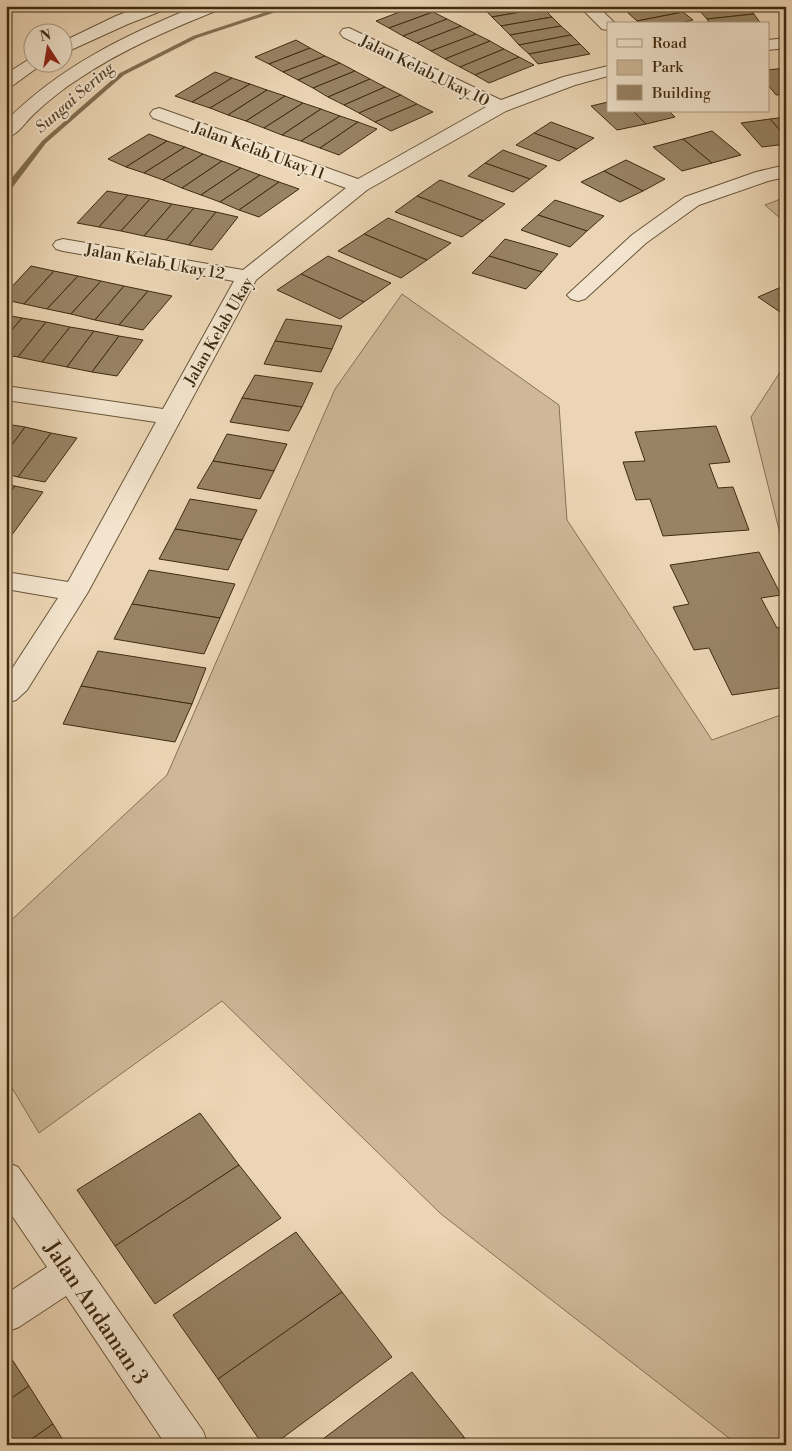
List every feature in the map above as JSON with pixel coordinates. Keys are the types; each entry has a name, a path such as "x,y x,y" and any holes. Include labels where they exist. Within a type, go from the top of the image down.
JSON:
{"street":[{"path":"72,27 122,6"},
{"path":"72,44 122,20 158,6"},
{"path":"6,108 67,64 118,40 212,6"},
{"path":"588,6 607,24"},
{"path":"6,132 34,105 85,67 132,41 181,18"},
{"name":"Jalan Kelab Ukay 10","path":"349,32 500,107"},
{"path":"770,45 786,43"},
{"path":"6,82 22,71"},
{"name":"Jalan Kelab Ukay","path":"6,693 18,683 75,592 247,277 360,186 500,107 569,81 607,72"},
{"name":"Jalan Kelab Ukay 11","path":"159,114 360,186"},
{"path":"578,295 638,238 692,202 763,176 786,172"},
{"name":"Jalan Kelab Ukay 12","path":"63,245 247,277"},
{"path":"6,393 169,417"},
{"path":"6,580 75,592"},
{"name":"Jalan Andaman 3","path":"6,1178 189,1445"},
{"path":"6,1315 70,1272"}],"green space":[{"path":"786,197 786,218 781,219 765,205"},
{"path":"402,294 559,405 567,520 712,740 786,713 786,1445 738,1445 441,1214 222,1001 39,1133 6,1078 6,925 167,775 335,389"},
{"path":"786,363 786,558 751,417"}],"building":[{"path":"415,6 423,6 433,12 389,28 376,21"},
{"path":"494,6 541,6 543,8 492,17 483,8"},
{"path":"620,6 655,6 627,12"},
{"path":"655,6 676,6 683,12 637,21 627,12"},
{"path":"697,6 732,6 699,10"},
{"path":"747,6 754,14 707,19 699,10"},
{"path":"543,8 552,17 501,26 492,17"},
{"path":"433,12 447,19 403,36 389,28"},
{"path":"683,12 693,20 685,22 637,21"},
{"path":"754,14 760,22 709,22 707,19"},
{"path":"552,17 561,26 510,35 501,26"},
{"path":"447,19 461,26 417,43 403,36"},
{"path":"461,26 476,34 431,51 417,43"},
{"path":"561,26 571,35 519,45 510,35"},
{"path":"476,34 490,41 445,59 431,51"},
{"path":"571,35 580,44 529,54 519,45"},
{"path":"296,40 310,48 269,64 255,57"},
{"path":"490,41 504,49 460,67 445,59"},
{"path":"580,44 590,54 538,64 529,54"},
{"path":"310,48 325,56 283,72 269,64"},
{"path":"504,49 519,57 475,75 460,67"},
{"path":"325,56 340,63 298,80 283,72"},
{"path":"519,57 534,65 489,83 475,75"},
{"path":"340,63 355,71 313,88 298,80"},
{"path":"785,68 786,94 776,95 770,88 770,70"},
{"path":"355,71 370,79 328,97 313,88"},
{"path":"215,72 232,78 192,102 175,96"},
{"path":"232,78 250,84 210,108 192,102"},
{"path":"370,79 385,87 344,105 328,97"},
{"path":"250,84 267,90 228,115 210,108"},
{"path":"385,87 401,95 359,113 344,105"},
{"path":"267,90 285,96 246,121 228,115"},
{"path":"401,95 417,104 375,122 359,113"},
{"path":"285,96 303,103 264,128 246,121"},
{"path":"607,102 607,112 634,112 646,124 617,130 591,106"},
{"path":"303,103 321,109 282,135 264,128"},
{"path":"417,104 433,112 391,131 375,122"},
{"path":"321,109 340,116 301,141 282,135"},
{"path":"634,112 670,112 675,117 646,124"},
{"path":"340,116 358,122 320,148 301,141"},
{"path":"786,117 786,137 770,119"},
{"path":"770,119 786,137 786,144 762,147 741,123"},
{"path":"358,122 377,129 339,155 320,148"},
{"path":"551,122 594,138 577,149 534,133"},
{"path":"712,131 741,155 712,163 683,139"},
{"path":"534,133 577,149 559,161 516,145"},
{"path":"149,134 167,141 126,167 108,159"},
{"path":"683,139 712,163 682,171 653,147"},
{"path":"167,141 185,147 144,173 126,167"},
{"path":"185,147 203,154 163,180 144,173"},
{"path":"503,150 547,166 530,179 485,163"},
{"path":"203,154 222,161 182,188 163,180"},
{"path":"626,160 665,179 643,191 604,171"},
{"path":"222,161 241,168 201,195 182,188"},
{"path":"485,163 530,179 513,192 468,176"},
{"path":"241,168 260,175 220,202 201,195"},
{"path":"604,171 643,191 620,202 581,182"},
{"path":"260,175 279,182 239,210 220,202"},
{"path":"440,180 505,204 483,221 417,196"},
{"path":"279,182 299,189 259,217 239,210"},
{"path":"107,191 128,195 99,227 77,223"},
{"path":"128,195 150,199 121,231 99,227"},
{"path":"417,196 483,221 462,237 395,212"},
{"path":"150,199 172,204 144,236 121,231"},
{"path":"555,200 604,216 587,231 538,215"},
{"path":"172,204 194,208 166,240 144,236"},
{"path":"194,208 216,212 189,245 166,240"},
{"path":"216,212 238,217 212,250 189,245"},
{"path":"538,215 587,231 570,247 521,230"},
{"path":"388,218 451,243 427,260 364,234"},
{"path":"364,234 427,260 401,278 338,251"},
{"path":"505,239 558,254 542,272 489,256"},
{"path":"328,256 391,283 364,302 301,274"},
{"path":"489,256 542,272 526,289 472,273"},
{"path":"31,266 54,271 24,304 6,300 6,293"},
{"path":"54,271 78,276 47,309 24,304"},
{"path":"301,274 364,302 340,319 277,290"},
{"path":"78,276 101,281 71,314 47,309"},
{"path":"101,281 124,286 95,320 71,314"},
{"path":"786,285 786,316 758,297"},
{"path":"124,286 148,291 119,325 95,320"},
{"path":"148,291 172,296 143,330 119,325"},
{"path":"6,315 22,318 6,337"},
{"path":"22,318 46,322 18,357 6,355 6,337"},
{"path":"286,319 342,326 332,349 275,341"},
{"path":"46,322 70,327 42,362 18,357"},
{"path":"70,327 94,331 67,367 42,362"},
{"path":"94,331 119,336 92,372 67,367"},
{"path":"119,336 143,340 117,376 92,372"},
{"path":"275,341 332,349 321,372 264,364"},
{"path":"255,375 313,383 302,407 242,398"},
{"path":"242,398 302,407 289,431 230,422"},
{"path":"6,424 25,427 6,453"},
{"path":"716,426 730,462 709,464 718,488 733,487 749,530 663,536 650,499 636,500 623,462 645,461 635,432"},
{"path":"25,427 51,433 18,477 6,474 6,453"},
{"path":"51,433 77,438 45,482 18,477"},
{"path":"227,434 287,444 274,471 213,461"},
{"path":"213,461 274,471 260,499 197,488"},
{"path":"6,484 15,486 6,498"},
{"path":"15,486 43,492 6,543 6,498"},
{"path":"190,499 257,510 242,540 175,529"},
{"path":"175,529 242,540 228,570 159,559"},
{"path":"759,552 781,595 761,598 777,628 786,627 786,687 732,695 709,648 694,650 673,607 689,604 670,565"},
{"path":"149,570 235,584 220,618 132,604"},
{"path":"132,604 220,618 204,654 114,639"},
{"path":"98,651 206,668 192,704 81,686"},
{"path":"81,686 192,704 175,742 63,724"},
{"path":"200,1113 239,1165 115,1246 77,1190"},
{"path":"239,1165 281,1218 155,1304 115,1246"},
{"path":"296,1232 342,1292 218,1379 173,1315"},
{"path":"342,1292 392,1357 273,1445 263,1445 218,1379"},
{"path":"6,1350 29,1386 6,1402"},
{"path":"412,1372 464,1437 454,1445 315,1445"},
{"path":"29,1386 53,1424 23,1445 6,1445 6,1402"},
{"path":"53,1424 66,1445 23,1445"},
{"path":"464,1437 470,1445 454,1445"}],"waterway":[{"name":"Sungai Sering","path":"6,190 44,142 122,74 195,37 291,6"}]}
